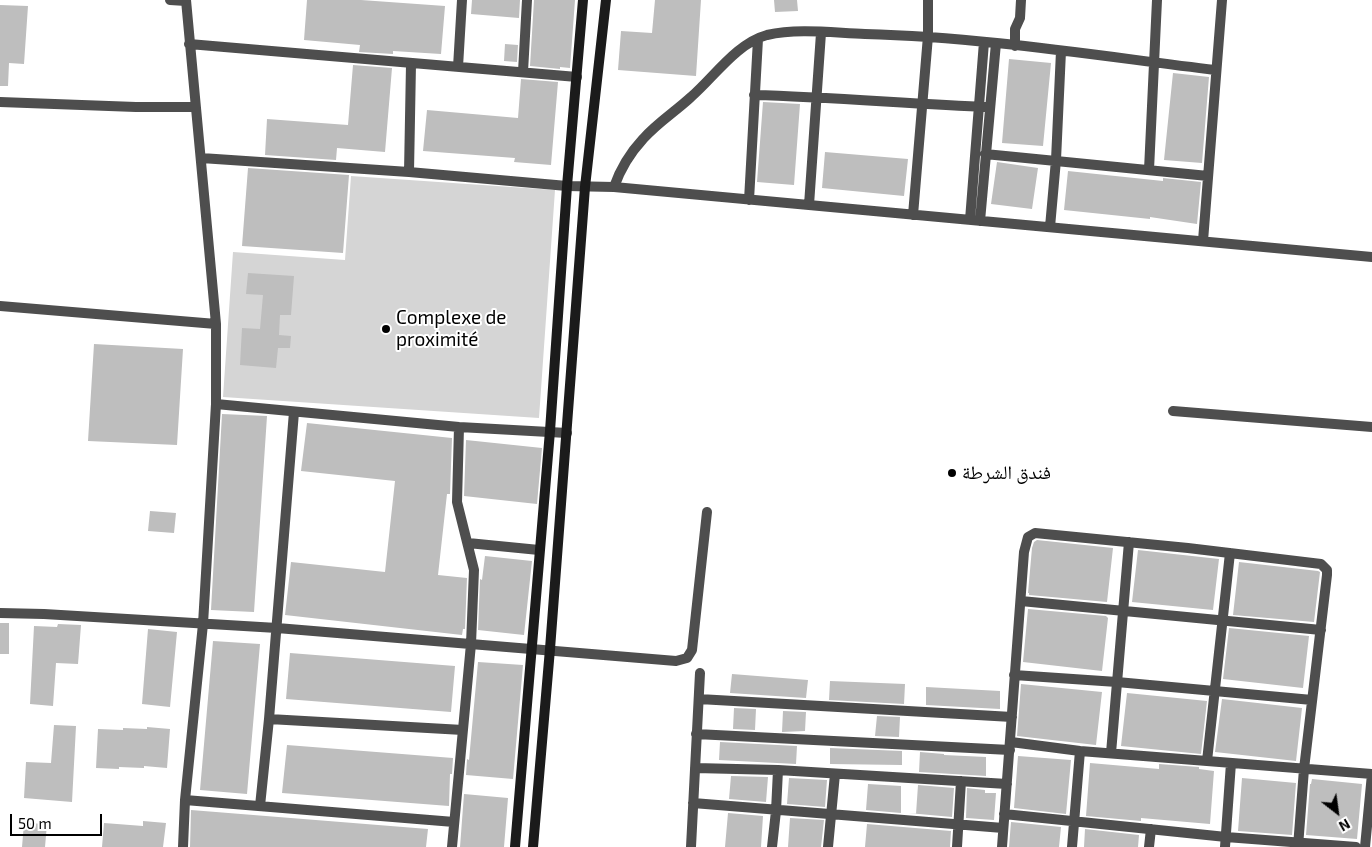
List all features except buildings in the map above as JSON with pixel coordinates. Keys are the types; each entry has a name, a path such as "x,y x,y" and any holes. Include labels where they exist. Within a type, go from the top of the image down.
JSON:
{"street":[{"path":"170,0 186,0 194,107 201,158 216,324 216,404 203,624 185,800 183,847"},
{"path":"458,67 462,0"},
{"path":"523,72 527,0"},
{"path":"515,847 550,431 567,186 583,0"},
{"path":"533,847 585,187 606,0"},
{"path":"913,215 928,36 928,0"},
{"path":"1015,46 1015,29 1020,18 1021,0"},
{"path":"1149,170 1157,0"},
{"path":"1203,241 1222,0"},
{"path":"614,187 630,154 644,138 693,96 730,58 750,42 779,33 821,32 928,36 1215,70"},
{"path":"808,205 821,32"},
{"path":"749,200 758,39"},
{"path":"975,220 978,107 984,42"},
{"path":"975,220 985,154 996,43"},
{"path":"189,44 577,77"},
{"path":"1050,227 1056,160 1061,51"},
{"path":"409,172 411,64"},
{"path":"754,95 815,96 922,105 990,107"},
{"path":"0,102 194,107"},
{"path":"985,154 1208,176"},
{"path":"201,158 409,172 567,186 614,187 1372,257"},
{"path":"0,306 216,324"},
{"path":"216,404 459,426 567,433"},
{"path":"1173,411 1372,427"},
{"path":"260,806 270,719 294,412"},
{"path":"452,847 471,644 474,570 457,502 459,426"},
{"path":"0,613 277,628 550,649 676,661 690,656 692,650 707,512"},
{"path":"1002,847 1024,552 1026,541 1031,534 1040,533 1230,553 1325,566 1327,574 1304,769 1298,845"},
{"path":"1111,753 1122,610 1130,542"},
{"path":"468,543 539,550"},
{"path":"1207,761 1230,553"},
{"path":"1021,601 1321,630"},
{"path":"691,847 700,673"},
{"path":"1014,675 1117,682 1312,700"},
{"path":"699,699 1012,717"},
{"path":"270,719 463,730"},
{"path":"696,734 1080,750 1372,774 1365,847"},
{"path":"1072,847 1080,750"},
{"path":"1226,842 1231,763"},
{"path":"695,768 778,770 1007,784"},
{"path":"772,847 778,770"},
{"path":"828,847 835,774"},
{"path":"957,847 961,781"},
{"path":"185,800 454,822"},
{"path":"693,803 1003,828"},
{"path":"1004,814 1150,829 1226,842 1356,847"},
{"path":"1149,847 1150,829"}],"shaded area":[{"name":"Complexe de proximité","path":"351,176 555,190 539,418 223,397 233,252 345,260"}],"place":[{"name":"Complexe de proximité","path":"386,329"},
{"name":"فندق الشرطة","path":"952,473"}]}
